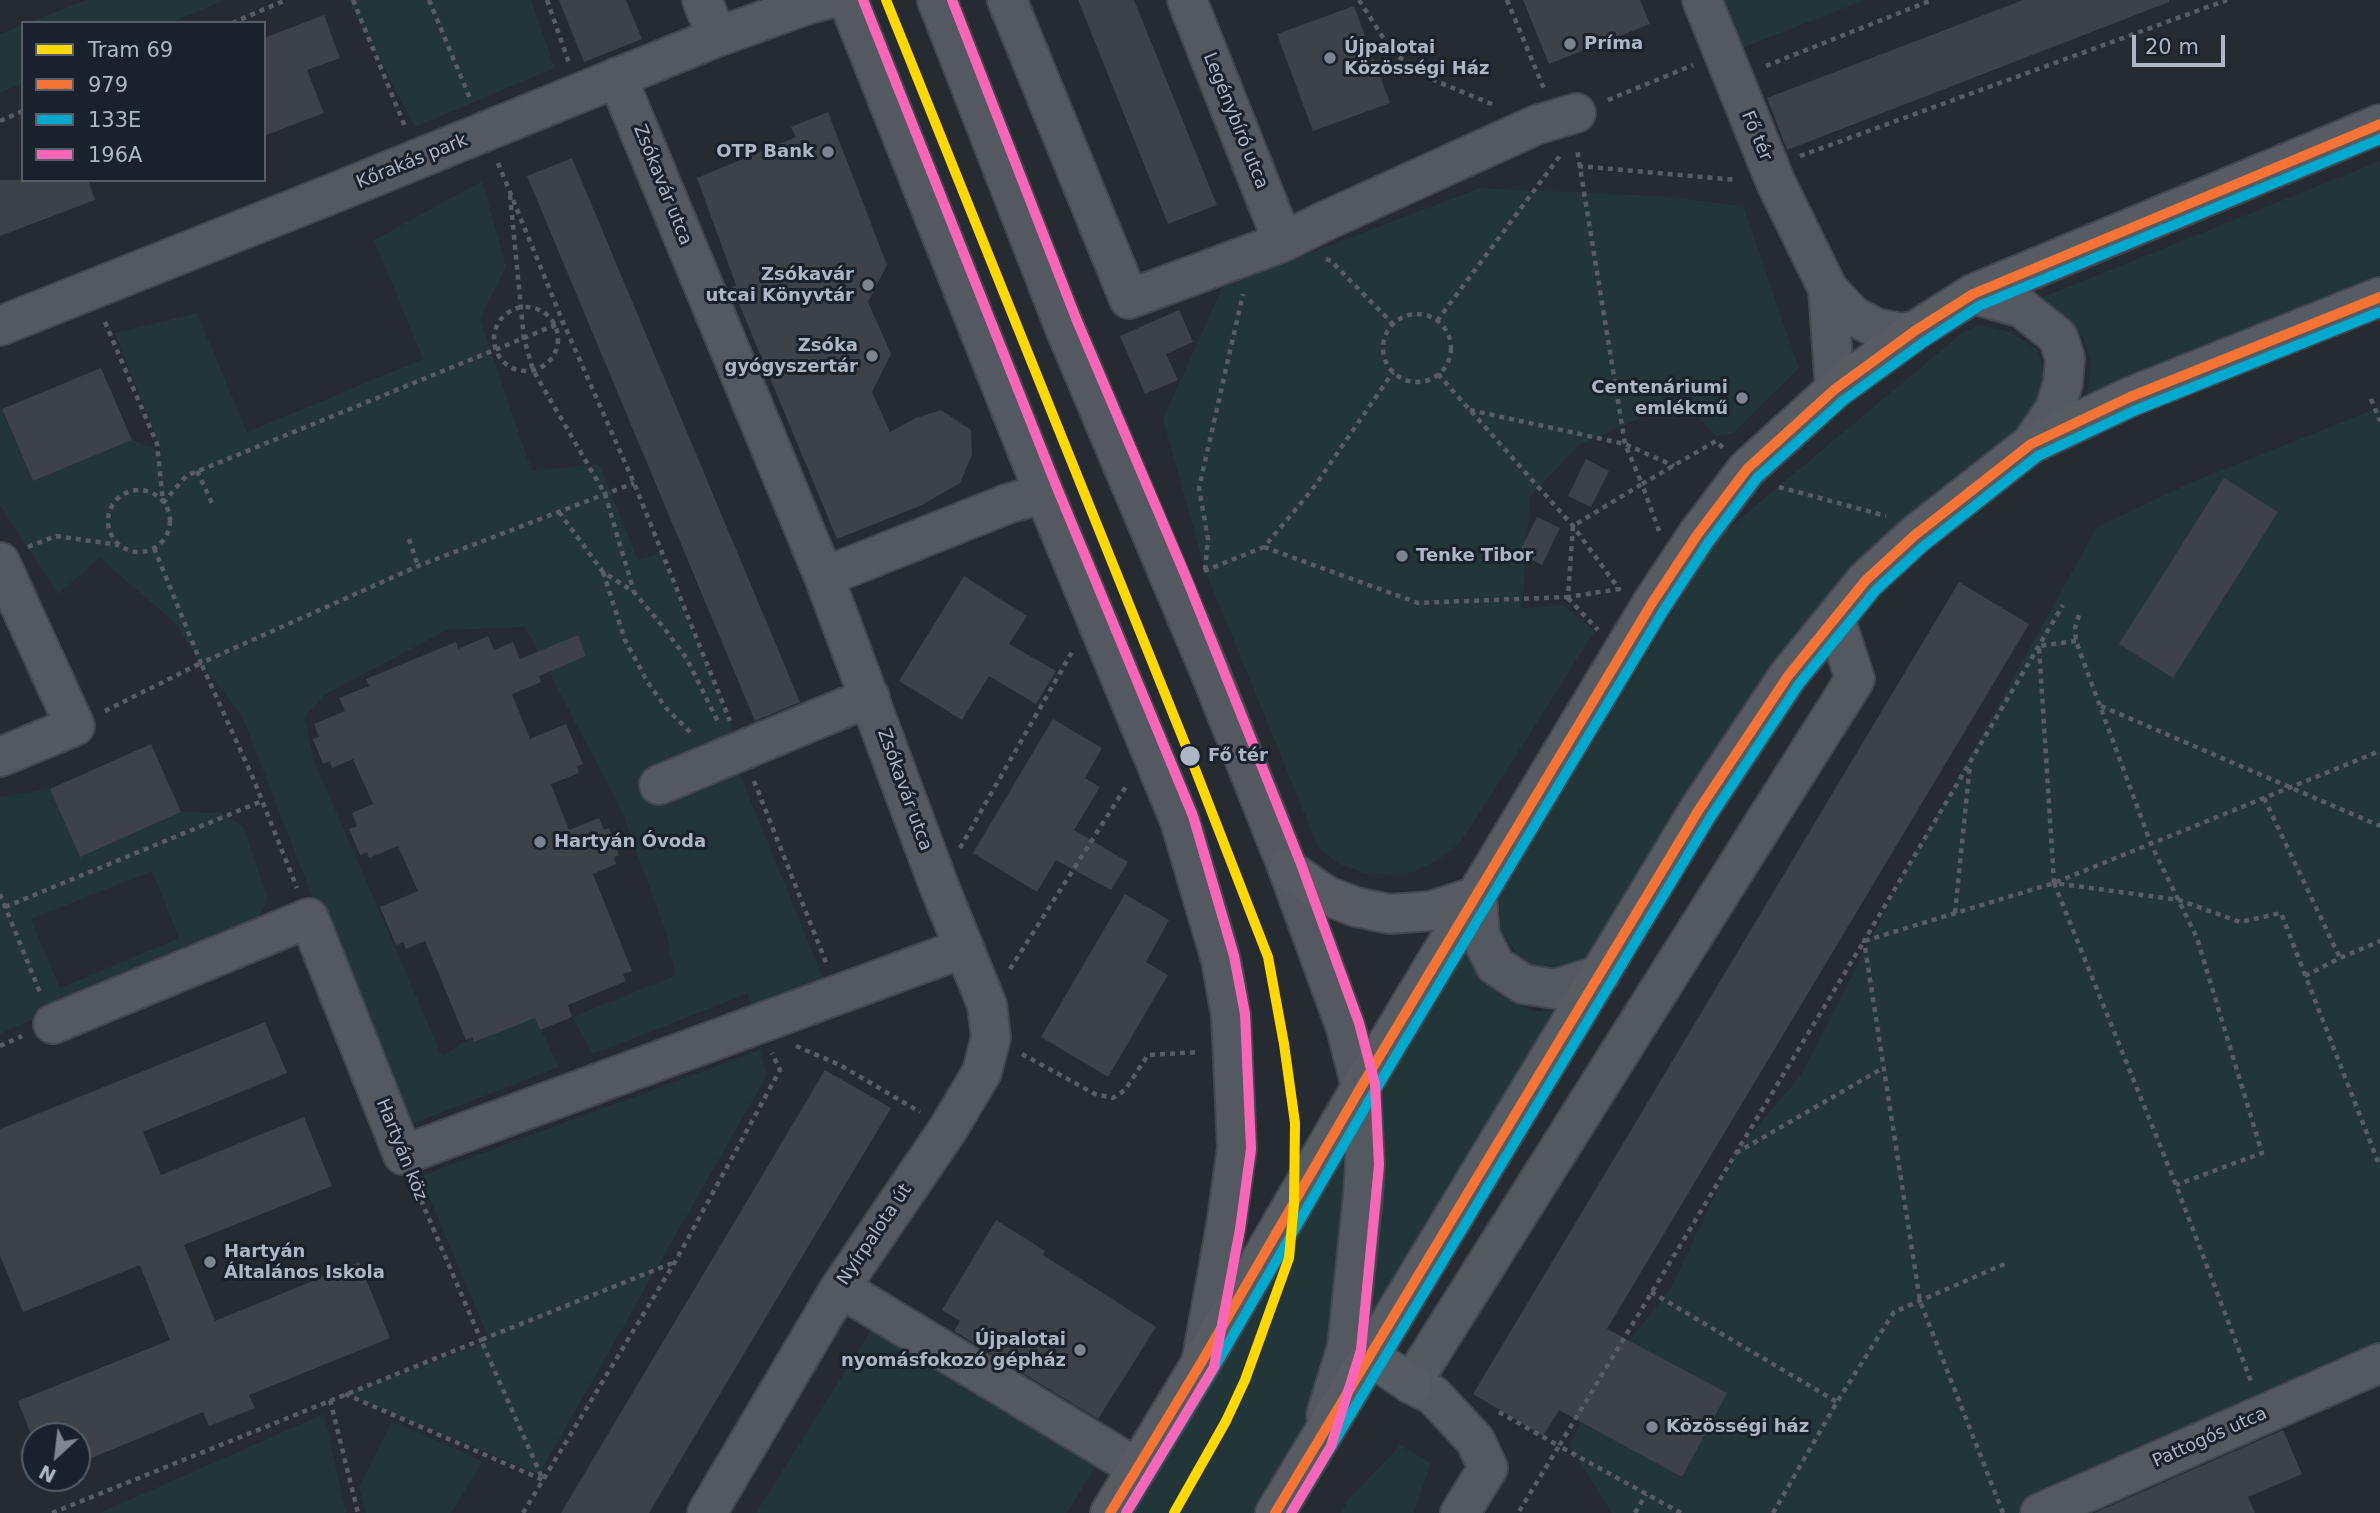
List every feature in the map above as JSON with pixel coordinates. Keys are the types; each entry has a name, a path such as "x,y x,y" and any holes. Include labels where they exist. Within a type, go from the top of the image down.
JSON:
{"main road":[{"path":"1110,1513 1201,1363 1361,1087 1652,603 1697,535 1747,469 1835,390 1916,330 1973,294 2380,124"},
{"path":"1275,1513 1698,811 1788,676 1866,580 1910,540 2032,444 2130,397 2380,297"},
{"path":"1288,869 1325,895 1356,907 1390,914 1431,911 1477,896"},
{"path":"1370,1356 1411,1384"}],"street":[{"path":"702,0 716,37"},
{"name":"Kőrakás park","path":"0,326 716,37 825,0"},
{"path":"848,0 1044,493 1180,821 1221,960 1231,1016 1237,1148 1201,1363"},
{"path":"937,0 1064,326 1189,576 1288,869 1346,1028 1361,1087 1365,1164 1347,1347 1318,1440"},
{"path":"1007,0 1129,299 1267,247 1325,220 1561,123"},
{"name":"Legénybíró utca","path":"1187,0 1267,247"},
{"path":"1702,0 1727,66"},
{"name":"Fő tér","path":"1727,66 1773,175 1828,289 1835,390"},
{"name":"Zsókavár utca","path":"617,78 824,577 964,948"},
{"path":"1828,289 1852,315 1876,328 1902,333 1916,330"},
{"path":"1973,294 2022,308 2057,337 2065,358 2063,383 2055,409 2032,444"},
{"path":"824,577 970,518 1044,493"},
{"path":"4,745 75,726 11,555"},
{"path":"1460,1513 1488,1468 1475,1440 1433,1395 1411,1384 1855,679 1835,618"},
{"path":"659,785 870,697"},
{"path":"1477,896 1480,935 1495,965 1523,984 1555,989 1600,975"},
{"path":"53,1024 309,918"},
{"name":"Hartyán köz","path":"309,918 402,1155"},
{"path":"402,1155 760,1028 964,948 989,1021"},
{"name":"Nyírpalota út","path":"707,1513 840,1288 948,1129 982,1072 989,1021"},
{"path":"840,1288 1137,1468"},
{"name":"Pattogós utca","path":"2040,1513 2380,1363"}],"path":[{"path":"237,21 286,0"},
{"path":"353,0 419,159"},
{"path":"429,0 634,483 735,754 839,995"},
{"path":"547,0 580,93"},
{"path":"1359,0 1392,53 1436,81 1561,123 1932,0"},
{"path":"1507,0 1578,166 1625,444 1659,531"},
{"path":"1578,166 1773,175 2227,0"},
{"path":"0,121 21,112"},
{"path":"1437,321 1561,123"},
{"path":"509,188 524,339 533,370 605,494 634,592"},
{"path":"1189,576 1208,539 1199,488 1267,247 1331,261 1393,324"},
{"path":"90,289 158,444 163,503"},
{"path":"520,307 541,310 552,319 555,326 558,335 555,353 542,366 533,370 512,367 496,350 495,334 501,320 520,307"},
{"path":"1410,314 1429,316 1437,321 1444,328 1451,347 1445,367 1438,374 1420,381 1410,381 1393,372 1384,353 1387,332 1393,324 1410,314"},
{"path":"163,503 186,476 197,471 564,322"},
{"path":"1189,576 1264,547 1312,490 1393,372"},
{"path":"1264,547 1418,603 1568,597 1619,589 1573,526 1438,374"},
{"path":"2371,400 2380,421"},
{"path":"1470,410 1625,444 1674,466"},
{"path":"1573,526 1716,441 1729,453"},
{"path":"197,471 213,505"},
{"path":"75,726 201,663 418,566 634,483"},
{"path":"1772,485 1890,518"},
{"path":"11,555 56,536 119,545 136,552 154,548 162,542 170,525 170,515 163,503 152,493 143,490 124,494 116,501 108,519 109,529 119,545"},
{"path":"559,512 603,572 625,640 666,708 692,734 735,754"},
{"path":"1573,526 1568,597 1600,632"},
{"path":"409,539 418,566"},
{"path":"154,548 309,918"},
{"path":"603,572 634,592 687,659 735,754"},
{"path":"1518,1513 1864,941 2063,605"},
{"path":"939,886 1094,612"},
{"path":"2079,615 2075,628 2076,641 2151,844 2197,938 2262,1153 2176,1185"},
{"path":"2039,646 2076,641"},
{"path":"2039,646 2054,883 2176,1185 2263,1414"},
{"path":"2100,705 2292,786 2377,825 2380,833"},
{"path":"1150,749 989,1021 1095,1094 1112,1098 1125,1090 1148,1055 1209,1051"},
{"path":"1864,941 2054,883 2380,751"},
{"path":"1955,913 1970,761"},
{"path":"2263,798 2340,958"},
{"path":"5,907 262,801"},
{"path":"2054,883 2179,900 2240,922 2281,913 2380,1167"},
{"path":"0,894 53,1024"},
{"path":"1864,941 1920,1301 2003,1513"},
{"path":"2305,976 2380,941"},
{"path":"760,1028 840,1065 948,1129"},
{"path":"523,1513 675,1262 780,1070 760,1028"},
{"path":"1735,1154 1883,1068"},
{"name":"Hartyán köz","path":"402,1155 543,1480"},
{"path":"54,1513 675,1262"},
{"path":"1773,1513 1837,1402 1894,1312 2010,1262"},
{"path":"1651,1292 1837,1402"},
{"path":"345,1394 543,1480"},
{"path":"330,1400 358,1513"},
{"path":"1488,1406 1681,1513"},
{"path":"1635,1513 1646,1494"}],"green space":[{"path":"86,0 225,0 175,21 33,21"},
{"path":"348,0 531,0 555,68 415,127"},
{"path":"1721,0 1865,0 1740,49"},
{"path":"21,26 21,84 0,93 0,34"},
{"path":"2380,161 2380,276 2087,395 2092,362 2083,337 2062,319 2028,303"},
{"path":"482,181 506,266 480,319 532,471 599,464 638,560 661,553 742,751 735,762 827,988 755,1014 747,994 593,1054 572,1017 675,976 667,935 621,809 525,627 447,630 326,694 304,718 315,763 442,1056 472,1037 475,1042 507,1029 533,1012 559,1067 402,1128 242,716 201,663 175,623 100,558 58,594 0,506 0,407 33,481 132,440 162,452 115,333 197,313 247,432 423,359 374,240"},
{"name":"Fő tér","path":"1480,188 1657,196 1743,206 1799,368 1733,433 1716,436 1682,400 1579,445 1530,497 1522,608 1563,605 1595,631 1461,842 1438,860 1413,872 1388,875 1365,873 1339,864 1319,849 1205,570 1163,419 1223,286"},
{"path":"1978,325 2010,332 2037,349 2046,382 2032,414 2021,430 1903,521 1589,974 1556,975 1522,963 1501,929 1499,897 1718,537 1962,333"},
{"path":"2380,407 2380,1361 2025,1513 1612,1513 1569,1445 1616,1359 1671,1287 1735,1154 1802,1073 1907,869 2097,527 2194,481"},
{"path":"50,789 80,856 181,812 222,813 243,826 268,899 257,921 0,1034 0,797","holes":["152,871 179,938 60,988 31,919"]},
{"path":"1469,944 1477,968 1500,996 1533,1011 1567,1010 1357,1362 1385,1080"},
{"path":"760,1050 767,1075 539,1474 345,1394 490,1341 420,1176"},
{"path":"1355,1130 1326,1412 1265,1513 1128,1513"},
{"path":"874,1325 1102,1456 1067,1513 756,1513"},
{"path":"324,1414 346,1513 99,1513"},
{"path":"392,1421 483,1461 451,1513 366,1513 359,1487"},
{"path":"1400,1445 1431,1463 1414,1513 1341,1513 1348,1500"}],"building":[{"path":"559,0 626,0 642,39 584,62"},
{"path":"1078,0 1134,0 1217,205 1168,224"},
{"name":"Príma","path":"1523,0 1640,0 1650,24 1549,64"},
{"path":"2023,0 2169,2 1787,150 1767,98"},
{"name":"Újpalotai Közösségi Ház","path":"1354,6 1390,103 1313,131 1277,34"},
{"path":"324,15 340,58 307,70 324,113 266,135 266,37"},
{"path":"828,112 887,265 868,302 891,354 872,392 890,432 916,418 941,410 971,430 972,455 960,483 922,505 837,539 732,287 736,285 697,178 796,137 791,127"},
{"path":"572,158 800,702 755,721 527,176"},
{"path":"0,180 89,182 95,200 0,236"},
{"path":"1179,310 1193,342 1166,354 1178,380 1145,394 1120,336"},
{"path":"101,368 132,440 33,481 2,409"},
{"path":"1586,459 1609,471 1591,507 1568,496"},
{"path":"2224,478 2278,512 2173,678 2119,644"},
{"path":"1537,517 1560,528 1542,565 1519,553"},
{"path":"964,576 1027,616 1009,644 1056,671 1036,704 989,676 962,720 899,681"},
{"path":"1959,582 2029,624 1607,1329 1727,1393 1682,1477 1559,1410 1543,1436 1473,1394"},
{"name":"Hartyán Óvoda","path":"578,635 586,656 539,676 541,682 512,694 530,739 566,724 583,764 577,766 579,773 551,784 569,830 599,818 604,830 609,828 619,855 614,857 616,864 593,874 632,971 623,974 626,981 568,1005 572,1017 540,1030 535,1018 474,1042 472,1037 466,1040 425,941 406,949 403,942 396,945 380,907 418,891 398,846 369,858 367,852 360,855 349,829 357,826 352,813 373,804 353,759 332,768 330,761 323,764 313,739 319,737 314,724 345,711 339,698 369,686 366,679 456,642 458,649 488,636 494,650 513,642 520,659"},
{"path":"1053,719 1102,748 1085,778 1100,787 1074,830 1128,862 1111,890 1056,860 1037,892 973,853"},
{"path":"151,744 181,812 80,857 50,789"},
{"path":"1125,894 1169,920 1146,962 1168,975 1108,1077 1041,1037"},
{"path":"265,1022 287,1073 143,1132 161,1175 304,1117 332,1186 184,1245 215,1321 359,1262 390,1338 249,1395 255,1408 209,1426 203,1412 91,1458 91,1422 26,1422 18,1401 170,1340 140,1265 23,1312 0,1255 0,1129"},
{"path":"825,1070 891,1108 649,1513 561,1513"},
{"path":"996,1220 1045,1251 1043,1255 1156,1327 1098,1419 954,1331 960,1321 942,1310"},
{"path":"2283,1430 2302,1474 2248,1497 2255,1513 2094,1513"}],"tram line":[{"name":"69","path":"886,0 1268,957 1295,1123 1294,1203 1289,1258 1245,1380 1226,1421 1174,1513"}],"transit line":[{"name":"196A","path":"863,0 1057,488 1193,816 1234,956 1245,1014 1251,1149 1240,1229 1214,1367 1126,1513"},
{"name":"196A","path":"952,0 1077,321 1186,577 1301,864 1359,1023 1375,1084 1379,1165 1361,1350 1331,1446 1291,1513"},
{"name":"979","path":"1110,1513 1201,1363 1361,1087 1652,603 1697,535 1747,469 1835,389 1916,330 1973,294 2380,124"},
{"name":"133E","path":"1126,1513 1213,1370 1373,1094 1664,610 1708,543 1757,478 1844,400 1979,306 2380,139"},
{"name":"979","path":"1275,1513 1698,811 1788,676 1866,580 1915,535 2031,444 2130,397 2380,297"},
{"name":"133E","path":"1291,1513 1710,818 1799,684 1876,590 1924,546 2038,456 2136,410 2380,312"}],"place":[{"name":"Príma","path":"1570,44"},
{"name":"Újpalotai Közösségi Ház","path":"1330,58"},
{"name":"OTP Bank","path":"828,152"},
{"name":"Zsókavár utcai Könyvtár","path":"868,285"},
{"name":"Zsóka gyógyszertár","path":"872,356"},
{"name":"Centenáriumi emlékmű","path":"1742,398"},
{"name":"Tenke Tibor","path":"1402,556"},
{"name":"Fő tér","path":"1190,756"},
{"name":"Hartyán Óvoda","path":"540,842"},
{"name":"Hartyán Általános Iskola","path":"210,1262"},
{"name":"Újpalotai nyomásfokozó gépház","path":"1080,1350"},
{"name":"Közösségi ház","path":"1652,1427"}]}
